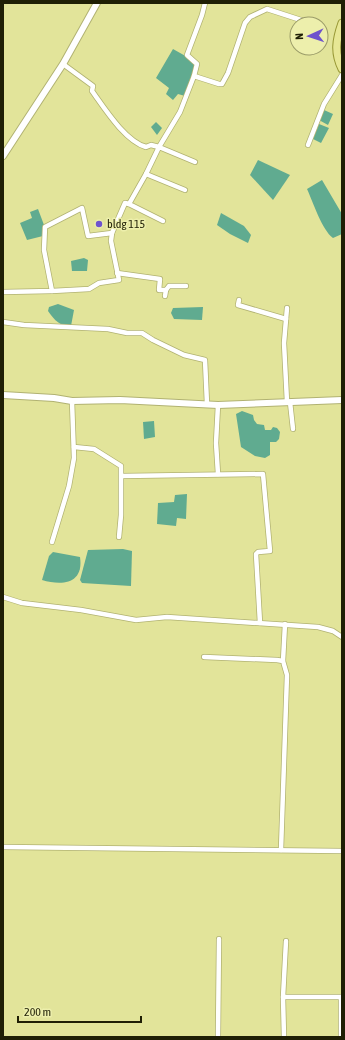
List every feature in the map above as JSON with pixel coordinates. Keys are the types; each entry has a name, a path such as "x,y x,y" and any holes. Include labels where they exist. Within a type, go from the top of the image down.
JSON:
{"main road":[{"path":"342,23 336,40 336,53 342,69"}],"street":[{"path":"3,156 63,64 97,3"},
{"path":"130,204 180,112 194,76 197,64 187,55 205,3"},
{"path":"194,76 222,84 230,67 245,23 262,10 275,10 291,16"},
{"path":"63,64 93,86 93,93 123,131 141,146 146,148 154,146 160,147 194,162"},
{"path":"308,145 317,118 342,75"},
{"path":"146,174 185,190"},
{"path":"3,292 89,289 99,283 117,281 119,280 118,273 111,241 112,233 125,203 130,204 163,221"},
{"path":"52,291 44,250 45,227 82,208 88,236 112,233"},
{"path":"118,273 160,279 160,290 166,290"},
{"path":"165,296 166,290 169,286 186,286"},
{"path":"239,300 238,305 286,319"},
{"path":"287,308 284,357 288,402 293,429"},
{"path":"3,322 24,325 108,329 127,333 142,333 184,355 205,360 207,404"},
{"path":"3,395 54,398 72,401 120,400 218,405 342,400"},
{"path":"52,542 69,486 74,447 72,401"},
{"path":"218,405 216,443 218,474"},
{"path":"74,447 94,449 121,466 121,514 118,537"},
{"path":"122,476 218,474 264,475 270,551 258,552 256,554 260,623"},
{"path":"3,597 22,603 81,610 136,620 167,617 318,626 333,631 342,637"},
{"path":"281,850 287,675 283,661 285,624"},
{"path":"204,657 283,661"},
{"path":"3,847 342,851"},
{"path":"218,1037 219,940"},
{"path":"284,1037 283,997 286,941"},
{"path":"283,997 342,997 341,1037"}],"shaded area":[{"path":"3,3 342,3 342,1037 3,1037"},
{"path":"173,49 189,58 196,65 185,96 178,94 173,100 166,94 169,88 156,78"},
{"path":"324,110 333,114 328,125 319,120"},
{"path":"156,122 162,128 157,135 151,127"},
{"path":"319,124 329,128 321,143 313,139"},
{"path":"258,160 290,175 273,200 250,175"},
{"path":"322,180 342,214 342,234 333,238 325,229 307,189"},
{"path":"38,209 44,225 43,236 27,240 20,223 32,218 30,212"},
{"path":"221,213 244,226 251,235 248,243 230,234 217,225"},
{"path":"84,258 88,260 87,271 72,271 71,261"},
{"path":"58,304 74,310 71,326 58,322 48,311 49,307"},
{"path":"203,307 202,320 174,319 171,313 173,308"},
{"path":"242,411 253,415 257,424 264,425 265,430 271,430 273,427 277,428 280,432 279,439 276,442 270,442 270,455 265,458 255,456 241,447 236,414"},
{"path":"154,421 155,437 144,439 143,422"},
{"path":"187,494 186,519 177,518 176,526 157,524 158,503 174,502 175,495"},
{"path":"123,549 132,551 131,586 82,583 80,580 88,550"},
{"path":"53,552 80,557 79,573 75,578 70,581 57,583 42,580 49,556"}],"place":[{"name":"bldg 115","path":"99,224"}]}
